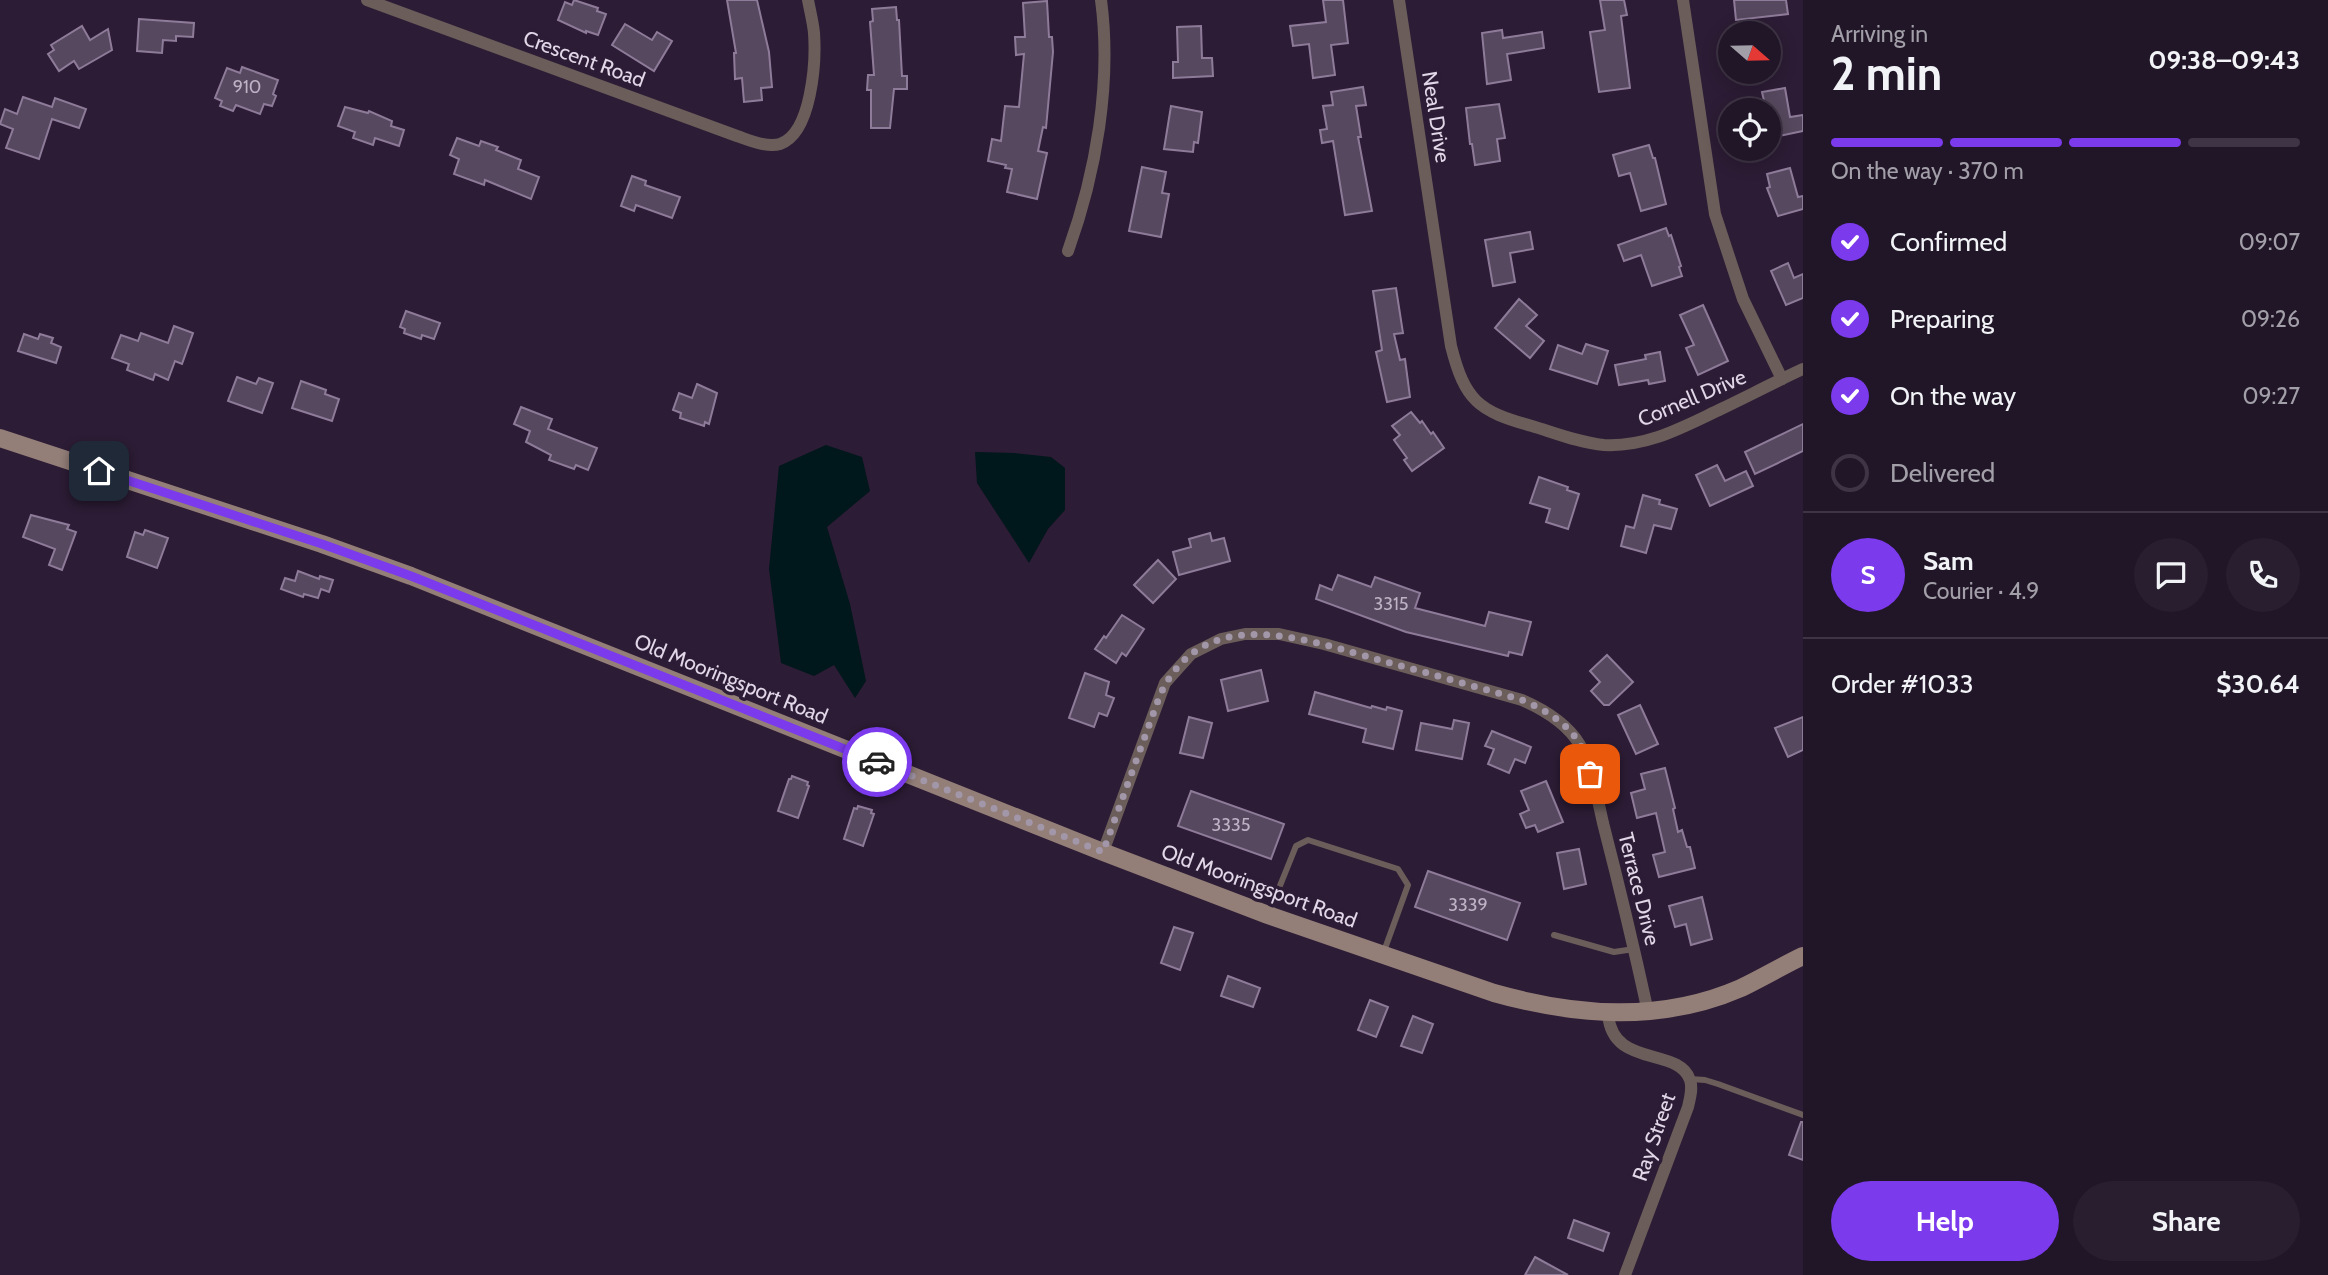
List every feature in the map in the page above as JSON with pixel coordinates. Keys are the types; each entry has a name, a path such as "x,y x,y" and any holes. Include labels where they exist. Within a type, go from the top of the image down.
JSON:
{"main road":[{"name":"Old Mooringsport Road","path":"0,438 411,576 1103,852 1268,915 1532,1003 1584,1012 1608,1013 1648,1012 1683,1006 1742,987 1803,956"}],"street":[{"name":"Crescent Road","path":"367,0 743,138 770,144 779,144 788,139 802,120 810,94 814,42 808,0"},
{"path":"1068,251 1081,211 1096,145 1104,49 1101,0"},
{"name":"Neal Drive","path":"1399,0 1435,239"},
{"path":"1683,0 1715,214 1744,299 1782,379"},
{"name":"Cornell Drive","path":"1435,239 1451,346 1458,372 1468,393 1480,405 1500,417 1587,442 1626,445 1664,436 1803,369"},
{"name":"Terrace Drive","path":"1103,852 1160,695 1172,673 1191,654 1221,639 1245,634 1279,634 1324,644 1522,700 1541,708 1559,721 1582,748 1598,800 1648,1012"},
{"name":"Ray Street","path":"1608,1013 1612,1033 1617,1040 1625,1046 1678,1066 1690,1079 1688,1107 1625,1275"}],"lane":[{"path":"1268,915 1296,846 1308,840 1398,869 1408,885 1383,955"},
{"path":"1554,935 1614,952 1634,948"},
{"path":"1690,1079 1705,1080 1803,1115"}],"shaded area":[{"path":"826,445 862,457 870,491 827,527 850,604 866,681 855,698 834,665 814,676 781,663 769,569 779,466"},
{"path":"975,452 1051,457 1065,468 1065,510 1048,529 1029,563 977,483"}],"building":[{"path":"574,0 598,8 597,11 606,14 598,35 586,33 558,20 565,2 572,5"},
{"path":"727,0 757,0 769,52 772,87 761,88 762,100 744,102 742,78 735,79 736,53"},
{"path":"1323,0 1343,0 1348,43 1331,45 1335,75 1313,78 1309,44 1293,46 1290,26 1326,22"},
{"path":"1600,0 1624,0 1627,15 1621,16 1630,88 1599,92 1590,32 1605,30"},
{"path":"1734,0 1786,0 1788,14 1736,20"},
{"path":"1047,1 1049,37 1052,37 1053,52 1046,128 1043,127 1038,151 1047,153 1037,199 1007,192 1012,169 988,161 992,139 1001,141 1005,106 1019,107 1024,54 1016,55 1015,37 1025,37 1023,3"},
{"path":"896,7 902,76 907,76 907,89 894,89 890,128 871,128 871,90 867,90 868,75 874,75 870,22 873,21 872,9"},
{"path":"139,19 194,23 193,37 176,36 176,41 163,40 162,53 137,51"},
{"path":"625,24 652,40 657,32 672,41 654,71 612,45"},
{"path":"82,26 90,40 108,29 112,50 79,69 74,61 59,71 48,54 54,50 51,45"},
{"path":"1201,26 1202,58 1212,58 1213,76 1173,78 1173,62 1178,62 1177,27"},
{"path":"1502,30 1503,38 1542,32 1544,48 1507,54 1511,80 1487,84 1482,33"},
{"path":"242,67 278,80 272,106 264,104 260,114 236,105 233,111 220,106 222,101 215,98 227,68 240,73"},
{"path":"1363,87 1366,105 1356,106 1361,137 1358,137 1372,211 1345,215 1333,141 1322,143 1320,130 1327,129 1323,106 1333,105 1331,92"},
{"path":"1785,88 1790,117 1803,115 1803,131 1781,136 1781,98 1763,98 1762,92"},
{"path":"23,97 52,107 55,98 86,109 79,128 52,119 39,159 6,148 13,129 0,124 5,109 17,114"},
{"path":"1499,104 1505,138 1497,139 1500,161 1475,165 1466,108"},
{"path":"1171,106 1202,112 1198,143 1194,142 1193,152 1164,149"},
{"path":"345,107 368,113 369,111 392,121 391,126 404,130 399,146 375,138 373,145 353,138 355,132 338,126"},
{"path":"457,138 479,146 481,141 521,160 518,169 539,177 531,199 485,180 484,185 454,174 459,159 450,155"},
{"path":"1649,145 1655,158 1666,204 1641,211 1630,173 1619,176 1613,155"},
{"path":"1142,167 1166,172 1162,193 1169,194 1161,237 1129,231"},
{"path":"1790,168 1798,197 1803,196 1803,209 1778,216 1767,188 1770,187 1767,174"},
{"path":"632,176 646,181 645,185 680,197 672,218 636,205 634,211 621,206"},
{"path":"1666,228 1669,236 1671,235 1682,276 1652,286 1641,255 1624,261 1618,245"},
{"path":"1530,232 1533,249 1510,253 1515,282 1493,286 1485,240"},
{"path":"1788,263 1794,278 1803,274 1803,298 1786,305 1771,271"},
{"path":"1396,288 1403,333 1394,334 1400,360 1405,359 1410,397 1387,402 1376,352 1382,350 1373,291"},
{"path":"1519,299 1537,315 1526,326 1544,341 1530,358 1495,328"},
{"path":"1703,305 1728,361 1698,375 1686,348 1694,345 1680,315"},
{"path":"406,311 440,323 434,339 422,335 421,339 404,333 405,329 400,327"},
{"path":"174,326 193,333 182,364 175,361 168,380 155,374 153,380 127,370 129,364 112,358 121,335 138,341 141,333 168,343"},
{"path":"24,334 38,339 40,334 53,338 51,343 61,347 56,363 18,351"},
{"path":"1586,344 1608,351 1597,384 1550,369 1558,345 1582,354"},
{"path":"1660,352 1665,381 1649,384 1648,380 1619,385 1615,365 1646,359 1645,355"},
{"path":"237,377 256,384 259,378 273,383 262,413 228,401"},
{"path":"301,381 326,390 325,394 339,399 332,421 292,408"},
{"path":"697,384 717,393 709,424 705,422 704,426 680,418 681,413 673,410 679,393 692,398"},
{"path":"521,407 552,419 548,429 597,448 588,470 576,465 574,469 549,460 551,455 526,442 530,431 514,424"},
{"path":"1411,412 1431,434 1433,432 1444,448 1412,471 1404,460 1407,458 1394,440 1400,435 1392,426"},
{"path":"1803,424 1803,451 1755,474 1745,452"},
{"path":"1717,465 1725,481 1746,471 1753,486 1710,506 1696,475"},
{"path":"1539,477 1568,487 1567,490 1579,494 1568,529 1546,522 1550,509 1530,503"},
{"path":"1643,495 1660,500 1659,504 1677,509 1671,529 1654,525 1646,553 1621,546 1626,526 1634,528"},
{"path":"31,515 69,525 67,529 76,532 62,570 49,565 55,549 23,537"},
{"path":"145,530 168,538 157,568 127,557 135,532 143,535"},
{"path":"1210,533 1212,541 1224,538 1230,561 1179,575 1173,552 1191,547 1189,539"},
{"path":"1158,560 1176,579 1153,603 1134,585"},
{"path":"298,571 319,579 320,576 333,580 329,592 321,589 318,598 304,594 303,597 281,589 285,578 295,581"},
{"path":"1338,575 1371,587 1375,577 1420,593 1415,608 1485,626 1489,612 1531,622 1522,655 1509,652 1508,656 1406,632 1316,599 1320,585 1332,590"},
{"path":"1122,615 1144,629 1126,656 1122,653 1116,663 1095,649"},
{"path":"1607,655 1633,682 1609,705 1604,705 1591,691 1600,682 1590,671"},
{"path":"1261,670 1268,701 1228,711 1221,680"},
{"path":"1085,673 1109,682 1106,695 1114,698 1107,716 1099,713 1094,727 1069,718"},
{"path":"1315,692 1371,708 1372,706 1386,710 1387,707 1402,711 1393,749 1363,742 1366,729 1309,714"},
{"path":"1640,705 1658,744 1636,754 1618,715"},
{"path":"1189,717 1212,723 1203,758 1180,753"},
{"path":"1803,717 1803,750 1788,757 1775,728"},
{"path":"1454,720 1469,723 1462,759 1416,750 1421,723 1452,729"},
{"path":"1492,731 1531,747 1525,763 1515,759 1509,773 1488,764 1494,749 1485,746"},
{"path":"1665,768 1678,832 1682,830 1695,868 1659,877 1653,855 1665,852 1656,813 1637,818 1631,793 1645,789 1641,774"},
{"path":"792,776 808,782 809,786 798,818 778,811"},
{"path":"1546,781 1563,822 1538,832 1535,825 1526,828 1520,814 1529,810 1521,791"},
{"path":"1191,791 1284,824 1271,859 1178,826"},
{"path":"858,806 872,810 871,813 874,814 863,846 844,839 854,808 857,809"},
{"path":"1579,849 1586,884 1564,889 1557,853"},
{"path":"1428,871 1520,903 1507,940 1415,907"},
{"path":"1702,897 1712,939 1691,945 1686,924 1675,927 1669,906"},
{"path":"1174,927 1193,933 1180,970 1161,963"},
{"path":"1228,976 1260,988 1253,1007 1221,996"},
{"path":"1370,1000 1388,1007 1376,1037 1358,1030"},
{"path":"1413,1016 1433,1024 1422,1053 1401,1046"},
{"path":"1803,1122 1803,1160 1789,1155"},
{"path":"1574,1220 1609,1233 1603,1251 1568,1238"},
{"path":"1535,1257 1568,1275 1525,1275"}],"way so far":[{"path":"877,762 1103,852 1160,695 1172,673 1191,654 1221,639 1262,633 1324,644 1522,700 1541,708 1574,736 1582,748 1590,774"}],"route":[{"path":"99,471 411,576 877,762"}]}
